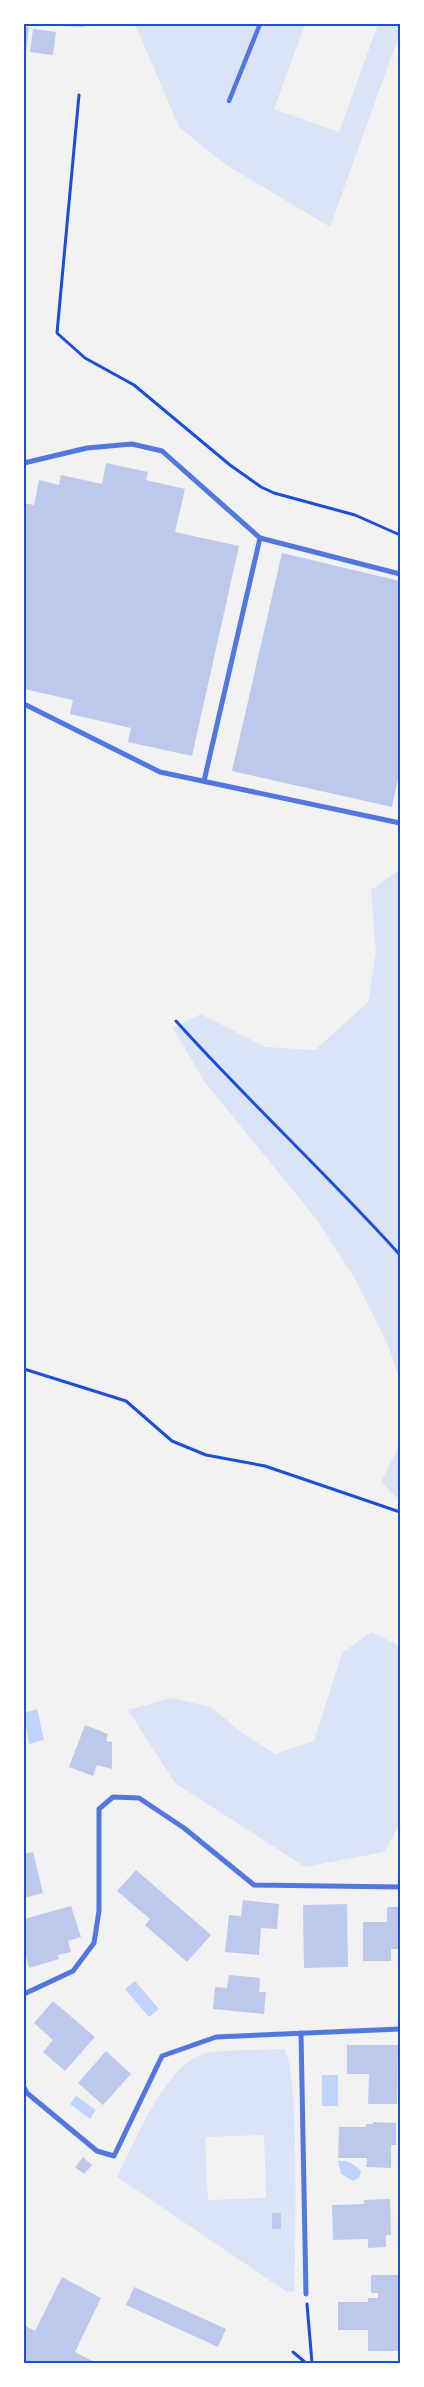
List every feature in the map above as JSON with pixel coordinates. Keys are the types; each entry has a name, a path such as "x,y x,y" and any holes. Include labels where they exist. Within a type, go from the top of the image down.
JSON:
{"street":[{"path":"229,101 260,24"},
{"path":"24,463 87,448 132,444 162,451 260,538 400,574"},
{"path":"204,781 260,538"},
{"path":"24,704 160,772 400,823"},
{"path":"24,1994 73,1971 94,1943 99,1911 99,1809 113,1797 138,1798 184,1828 254,1885 400,1887"},
{"path":"24,2087 27,2094 97,2151 114,2156 162,2056 216,2037 400,2029"},
{"path":"301,2033 306,2294"}],"path":[{"path":"79,95 57,333 85,358 134,385 230,466 261,487 274,493 355,515 400,535"},
{"path":"176,1020 229,1080 361,1211 400,1255"},
{"path":"24,1369 126,1401 172,1441 206,1455 266,1466 400,1512"},
{"path":"306,2294 312,2363"},
{"path":"293,2352 306,2363"}],"shaded area":[{"path":"135,24 305,24 274,109 339,132 378,24 400,24 400,33 330,227 223,163 179,127"},
{"path":"396,872 400,872 400,1380 388,1345 355,1279 317,1220 204,1081 173,1028 201,1014 265,1047 315,1050 368,1002 376,952 371,890"},
{"path":"400,1444 400,1501 381,1482"},
{"path":"371,1632 400,1646 400,1824 384,1852 305,1867 175,1783 128,1710 171,1698 211,1707 244,1734 275,1754 314,1741 342,1653"},
{"path":"284,2049 289,2064 293,2091 296,2164 295,2291 287,2292 117,2177 152,2107 175,2074 189,2062 210,2052","holes":["264,2135 266,2198 208,2200 205,2137"]}],"water":[{"path":"37,1709 44,1740 29,1744 24,1713"},
{"path":"135,1981 159,2009 149,2017 125,1989"},
{"path":"322,2075 338,2075 338,2106 322,2106"},
{"path":"76,2096 96,2110 90,2119 70,2104"},
{"path":"338,2161 356,2166 361,2171 359,2178 353,2181 341,2174"}],"building":[{"path":"61,24 85,24 84,27 61,26"},
{"path":"24,27 29,27 25,62 24,62"},
{"path":"33,29 56,32 53,55 30,52"},
{"path":"106,463 148,472 146,480 185,489 175,532 239,546 192,756 128,742 131,728 70,714 73,700 24,689 24,503 34,505 39,480 59,485 61,475 102,484"},
{"path":"282,553 400,581 400,769 392,807 232,771"},
{"path":"85,1725 108,1734 106,1741 112,1742 112,1769 97,1765 93,1776 69,1767"},
{"path":"33,1852 43,1893 24,1898 24,1854"},
{"path":"136,1870 211,1935 187,1962 145,1925 150,1919 117,1891"},
{"path":"243,1900 279,1904 277,1929 261,1928 259,1955 225,1952 229,1915 241,1916"},
{"path":"347,1904 348,1967 304,1968 303,1905"},
{"path":"71,1906 81,1937 68,1941 71,1952 58,1955 59,1959 29,1968 24,1948 24,1919"},
{"path":"387,1907 400,1907 400,1949 391,1949 391,1961 363,1961 363,1922 387,1922"},
{"path":"229,1975 260,1978 259,1992 266,1992 264,2014 213,2009 215,1987 227,1988"},
{"path":"53,2001 95,2037 65,2071 43,2052 53,2040 34,2023"},
{"path":"347,2045 398,2045 397,2104 368,2104 369,2074 347,2074"},
{"path":"106,2051 131,2074 103,2105 78,2083"},
{"path":"373,2122 396,2123 396,2145 391,2145 391,2168 366,2167 367,2158 338,2158 339,2127 366,2127 366,2124 373,2124"},
{"path":"83,2157 92,2165 84,2174 75,2167"},
{"path":"390,2199 391,2235 386,2235 386,2247 368,2248 368,2239 333,2240 332,2205 364,2204 364,2200"},
{"path":"272,2213 281,2213 281,2229 272,2229"},
{"path":"371,2275 398,2275 398,2351 368,2351 368,2330 338,2330 338,2302 368,2302 368,2298 378,2298 378,2293 371,2293"},
{"path":"62,2277 101,2298 75,2352 96,2363 24,2363 24,2325 35,2331"},
{"path":"134,2287 226,2329 218,2347 126,2305"}]}
